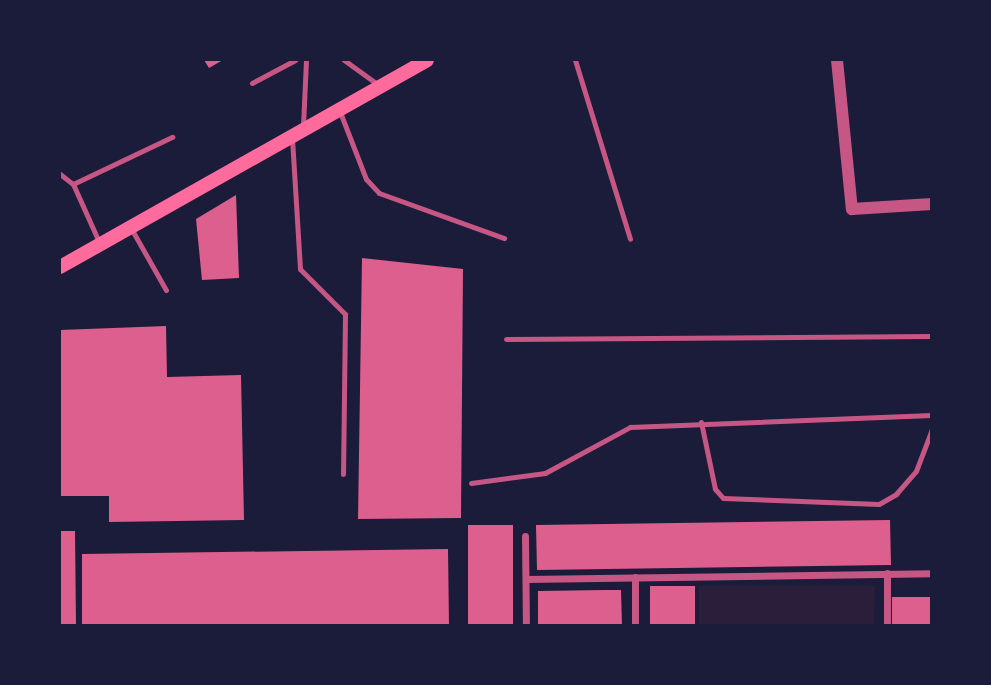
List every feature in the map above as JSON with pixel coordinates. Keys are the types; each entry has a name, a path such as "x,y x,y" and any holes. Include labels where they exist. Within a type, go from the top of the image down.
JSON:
{"main road":[{"path":"60,267 427,60"}],"street":[{"path":"837,60 849,205 856,211 932,204"},
{"path":"525,536 526,625"},
{"path":"887,573 887,625"},
{"path":"526,579 932,573"},
{"path":"635,577 635,625"}],"lane":[{"path":"252,83 295,60"},
{"path":"306,60 297,132 300,269 345,314 343,474"},
{"path":"344,60 380,86"},
{"path":"575,60 630,239"},
{"path":"339,109 366,179 379,193 504,238"},
{"path":"73,184 172,137"},
{"path":"60,174 73,184 100,244"},
{"path":"131,227 166,290"},
{"path":"506,339 932,336"},
{"path":"471,483 545,473 630,428 701,422 932,415"},
{"path":"701,422 715,489 723,498 880,504 896,494 916,471 932,429"}],"shaded area":[{"path":"699,586 875,586 874,625 699,625"}],"building":[{"path":"204,60 223,60 209,68"},
{"path":"236,195 239,278 202,280 196,219"},
{"path":"362,258 463,269 461,518 358,519"},
{"path":"166,326 167,377 241,375 244,520 109,522 109,496 60,496 60,330"},
{"path":"890,520 891,565 537,570 536,525"},
{"path":"468,525 513,525 513,626 468,625"},
{"path":"60,531 75,531 76,626 60,626"},
{"path":"448,549 449,626 82,626 82,554"},
{"path":"650,586 695,586 695,626 650,626"},
{"path":"621,590 622,626 538,626 538,591"},
{"path":"892,597 932,597 932,626 892,626"}]}
